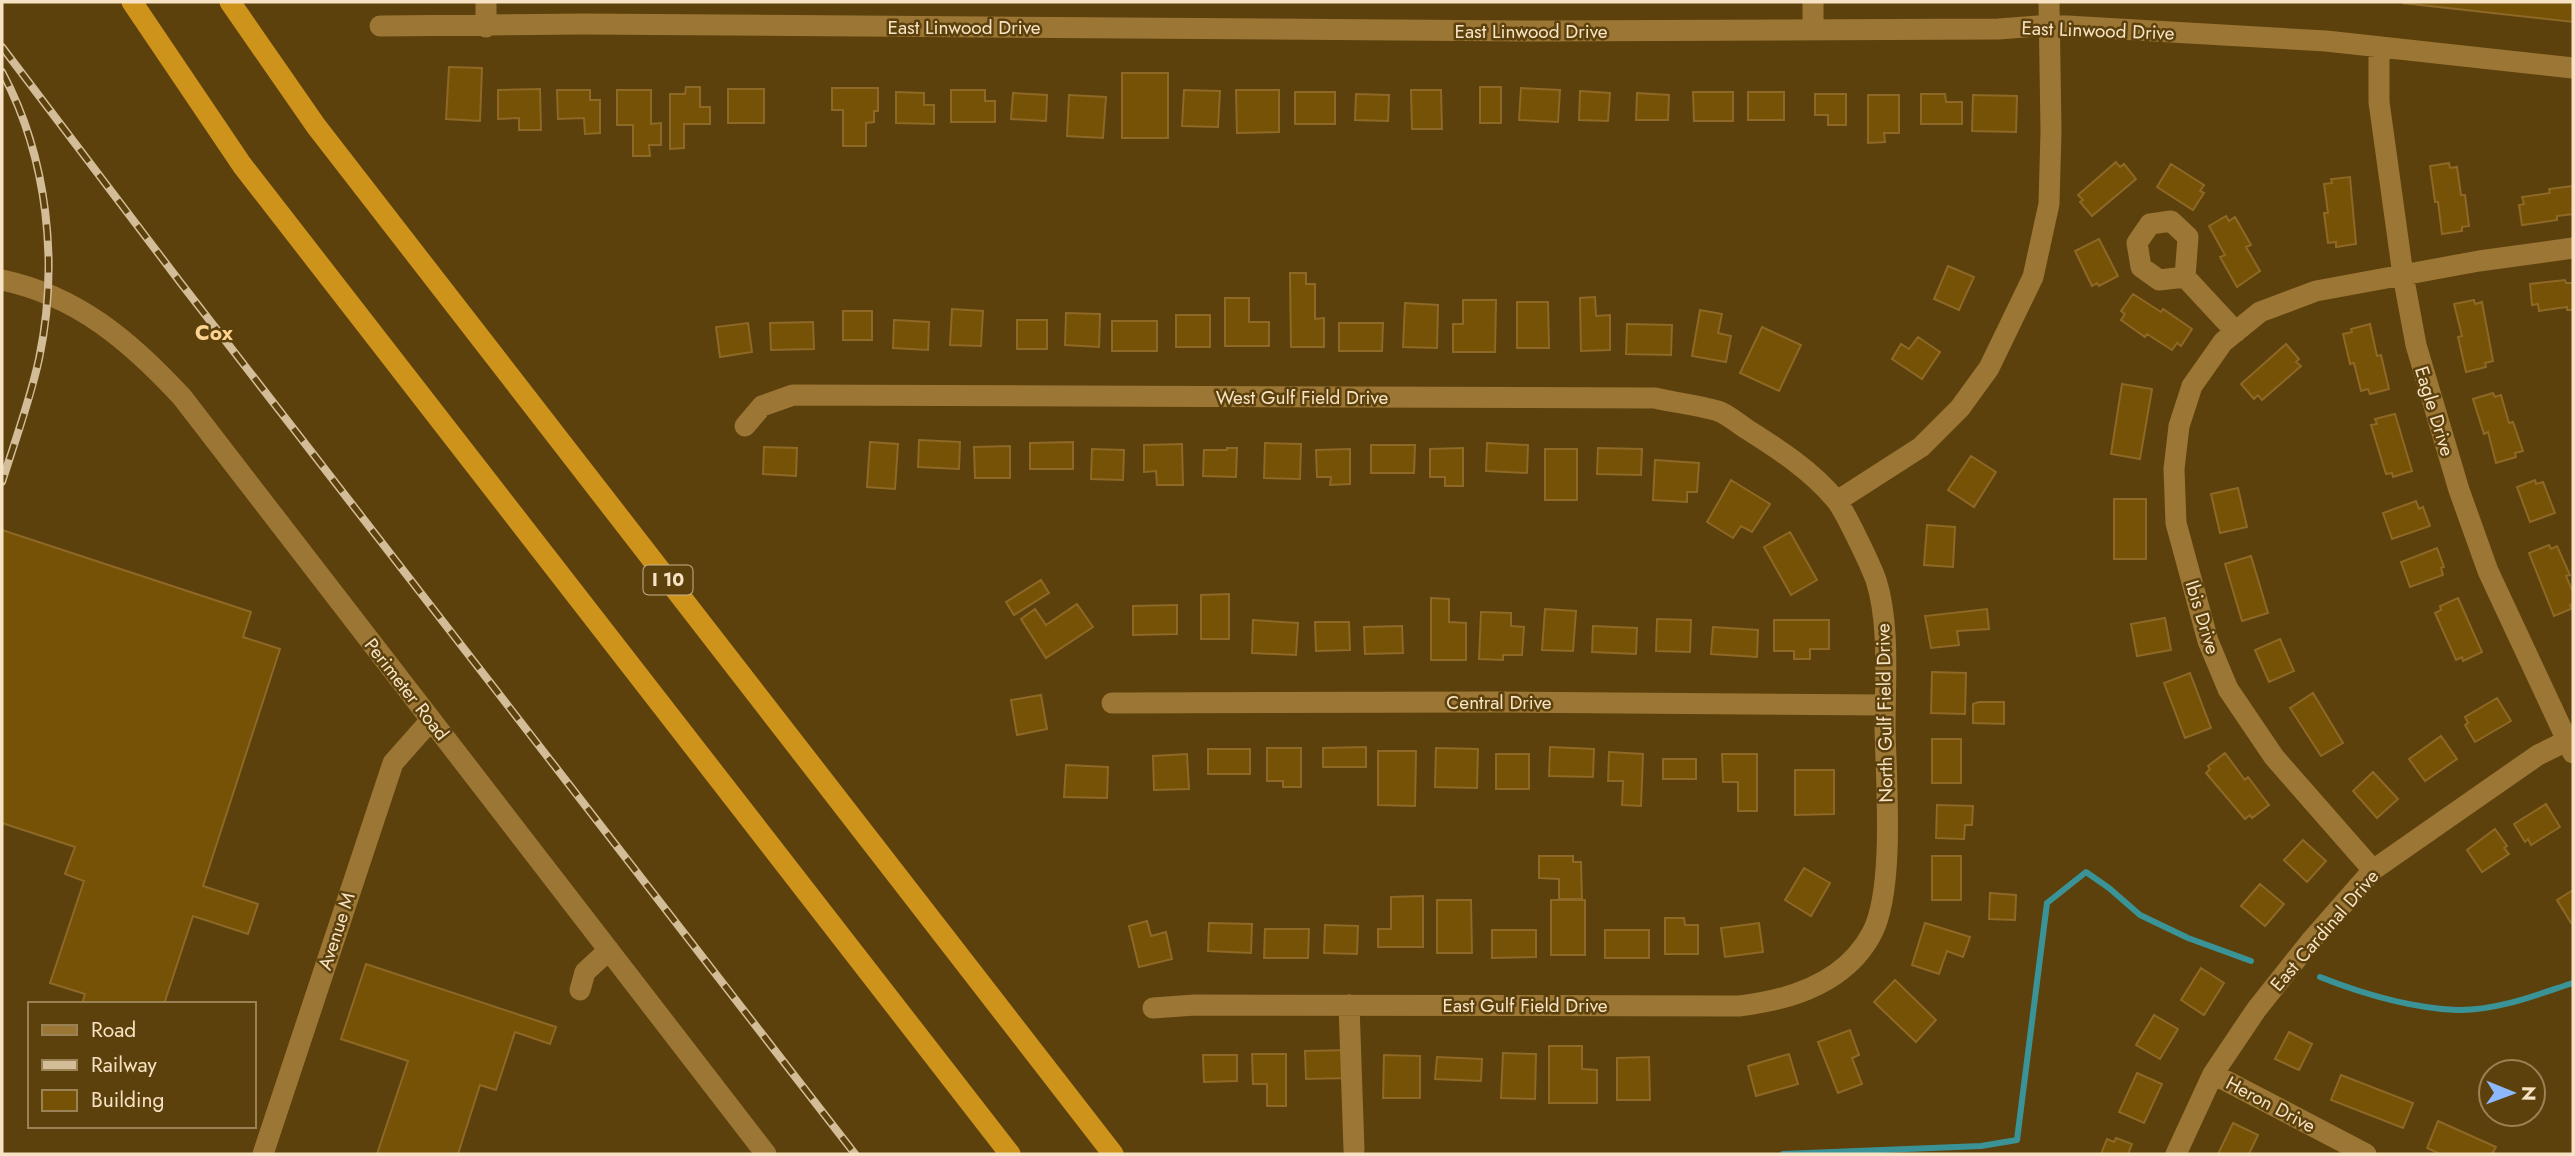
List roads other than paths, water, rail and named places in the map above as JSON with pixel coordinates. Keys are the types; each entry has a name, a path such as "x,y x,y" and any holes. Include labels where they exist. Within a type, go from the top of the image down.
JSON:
{"highway":[{"path":"132,2 242,165 1010,1154"},
{"name":"I 10","path":"230,2 316,126 1113,1154"}],"street":[{"path":"486,2 486,27"},
{"path":"1813,2 1813,30"},
{"path":"1837,502 1921,447 1960,408 1989,368 2034,277 2049,204 2049,2"},
{"name":"East Linwood Drive","path":"380,26 597,24 1523,31 1999,29 2050,25 2326,41 2573,68"},
{"name":"Eagle Drive","path":"2379,47 2379,102 2403,275 2416,345 2459,490 2488,571 2572,744"},
{"name":"Ibis Drive","path":"2373,870 2274,757 2228,689 2208,641 2176,523 2174,469 2179,426 2192,386 2223,342 2260,312 2316,291 2479,261 2573,248"},
{"path":"2185,277 2236,332"},
{"name":"Perimeter Road","path":"2,280 48,294 90,315 122,337 151,363 203,423 766,1154"},
{"name":"West Gulf Field Drive","path":"745,426 762,406 793,395 1655,398 1720,412 1809,471 1837,502"},
{"name":"North Gulf Field Drive","path":"1837,502 1876,580 1883,618 1887,835 1882,905 1872,932"},
{"name":"Central Drive","path":"1112,703 1885,705"},
{"name":"Avenue M","path":"263,1154 393,763 431,720"},
{"name":"East Cardinal Drive","path":"2176,1154 2213,1074 2256,1010 2310,942 2373,870 2538,755 2572,744"},
{"name":"East Gulf Field Drive","path":"1153,1009 1195,1005 1739,1006 1796,995 1824,982 1852,962 1872,932"},
{"path":"580,990 585,972 608,950"},
{"path":"1349,1005 1354,1150"},
{"name":"Heron Drive","path":"2213,1074 2367,1154"}],"waterway":[{"path":"1783,1154 1981,1146 2017,1140 2047,903 2086,872 2140,915 2188,938 2251,961"},
{"path":"2320,977 2387,999 2457,1010 2501,1005 2573,983"}],"railway":[{"path":"2,47 180,282 855,1154"},
{"path":"2,72 18,105 30,140 45,212 48,249 45,323 39,359 2,482"}],"district":[{"name":"Cox","path":"214,333"}]}
